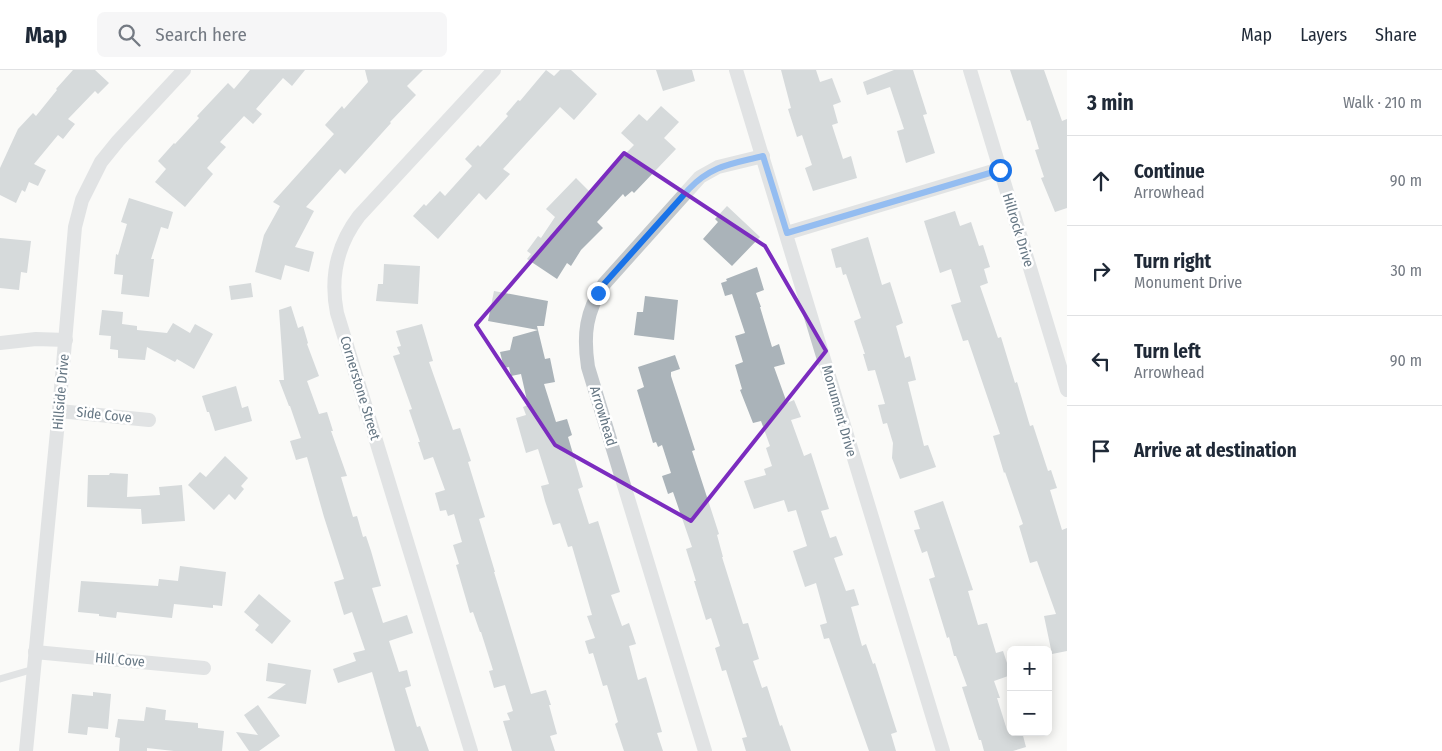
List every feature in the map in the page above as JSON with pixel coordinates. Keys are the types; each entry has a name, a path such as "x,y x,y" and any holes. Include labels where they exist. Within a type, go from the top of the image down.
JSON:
{"street":[{"name":"Hillside Drive","path":"26,751 76,227 87,187 101,162 118,140 184,70"},
{"name":"Cornerstone Street","path":"471,751 337,313 334,279 338,256 346,235 359,216 494,70"},
{"name":"Monument Drive","path":"736,70 943,751"},
{"name":"Hillrock Drive","path":"970,70 1067,390"},
{"name":"Arrowhead","path":"705,751 588,367 585,345 587,324 598,293 604,284 700,177 718,167 763,156"},
{"path":"787,233 1000,170"},
{"path":"0,343 36,339 66,340"},
{"name":"Side Cove","path":"59,411 150,420"},
{"name":"Hill Cove","path":"35,652 204,668"}],"lane":[{"path":"0,679 34,669"}],"highlighted area":[{"path":"624,153 765,246 826,351 691,521 555,445 476,325"}],"building":[{"path":"73,70 95,70 109,83 98,94 95,91 68,119 75,124 63,139 58,135 34,164 46,170 38,186 29,182 25,192 22,190 16,203 0,195 0,168 18,129 33,113 36,116"},
{"path":"250,70 305,70 292,86 283,78 256,109 262,114 253,124 244,116 220,142 226,147 207,168 213,174 185,207 155,182 166,169 158,161 199,118 197,116 228,83 234,89"},
{"path":"365,70 423,70 407,86 416,95 345,174 340,169 306,207 314,211 295,247 314,252 309,272 285,265 281,280 255,272 264,235 280,206 273,202 334,134 325,125 342,106 344,109 368,82"},
{"path":"546,70 554,76 560,70 571,70 597,94 574,120 560,107 503,169 510,174 486,200 479,193 438,239 413,216 440,191 445,196 472,166 465,159 478,145 480,147 508,116 506,114 518,100 520,101"},
{"path":"656,70 692,70 695,81 663,91"},
{"path":"781,70 816,70 820,82 832,78 841,102 833,105 838,123 832,125 843,159 851,156 857,178 813,191 805,168 812,165 802,135 797,137 788,109 791,108"},
{"path":"894,70 913,70 927,114 923,115 935,153 906,163 897,131 904,129 890,87 867,95 863,82"},
{"path":"1010,70 1044,70 1062,121 1067,119 1067,208 1055,212 1041,178 1044,177 1035,150 1039,149 1030,120 1027,121"},
{"path":"661,106 679,122 664,138 676,149 634,193 632,191 625,197 623,194 597,222 603,228 581,250 571,266 567,263 557,279 527,259 531,254 527,251 538,236 541,238 555,217 546,209 576,178 589,191 634,145 621,133 639,114 647,121"},
{"path":"129,198 173,212 168,229 161,227 151,259 154,259 149,297 121,294 123,275 114,274 116,254 118,255 127,224 121,222"},
{"path":"727,206 760,237 732,266 703,239 718,222 715,219"},
{"path":"955,211 960,226 971,222 979,246 983,245 990,267 984,269 988,283 980,286 998,338 1001,337 1030,426 1033,425 1048,471 1051,470 1057,488 1050,490 1062,530 1067,528 1067,651 1052,654 1052,646 1050,646 1044,616 1056,614 1037,561 1030,563 1019,526 1023,524 1004,473 993,436 1000,434 968,340 963,341 951,305 961,302 951,269 940,273 924,221"},
{"path":"868,237 882,285 890,282 903,323 896,326 905,358 910,356 916,380 908,382 924,446 928,445 936,467 900,479 892,458 893,443 887,423 883,424 878,405 885,404 875,370 868,371 863,354 865,354 854,321 861,318 846,274 843,275 841,267 836,268 831,249"},
{"path":"0,238 31,241 27,273 21,272 19,290 0,288"},
{"path":"384,264 420,266 418,304 376,301 378,284 383,284"},
{"path":"757,267 764,290 756,293 760,307 772,347 779,344 785,364 774,367 787,403 794,400 801,417 791,420 804,456 811,453 829,509 821,511 830,538 836,536 843,555 834,558 846,591 854,589 859,605 851,607 862,646 866,644 873,664 875,663 897,732 891,734 896,751 869,751 829,638 824,639 820,625 827,623 816,583 805,587 793,551 807,546 796,510 788,512 784,500 754,509 744,481 766,475 764,469 772,466 766,448 770,446 761,421 753,423 740,390 742,389 735,365 743,362 735,336 745,333 732,294 725,296 721,283 727,281 726,279"},
{"path":"251,283 253,297 231,300 229,286"},
{"path":"494,291 548,301 544,326 537,326 538,330 488,321"},
{"path":"645,296 678,300 674,340 634,335 637,312 643,312"},
{"path":"291,306 298,328 303,326 307,344 319,376 307,381 319,414 327,412 333,431 331,431 347,476 341,477 353,517 357,516 363,537 366,536 371,551 381,586 372,588 383,623 407,615 413,633 389,641 399,672 407,670 411,686 405,688 417,727 420,726 429,751 395,751 372,672 338,683 333,669 356,661 353,653 365,650 352,612 344,615 334,582 344,579 307,457 296,460 290,441 301,438 279,380 284,380 279,310"},
{"path":"102,310 123,312 122,324 137,326 137,330 167,333 173,323 190,333 195,324 213,334 194,369 177,359 175,362 147,347 145,360 118,358 118,350 110,349 111,336 99,335"},
{"path":"422,324 433,361 429,362 453,430 460,428 471,461 468,462 485,517 479,519 531,694 546,690 551,705 549,705 557,734 550,736 555,751 512,751 503,721 510,720 507,713 513,711 505,685 494,688 489,671 493,670 481,632 473,612 470,613 456,565 459,564 453,545 462,542 454,514 448,516 446,510 440,511 435,493 445,490 433,457 424,460 409,410 412,409 393,356 400,354 397,347 401,346 396,331"},
{"path":"538,330 545,359 550,358 555,382 544,384 556,422 567,419 572,435 568,437 583,487 578,489 589,524 598,521 620,592 611,595 622,626 629,623 636,644 629,646 638,680 646,677 662,732 657,733 663,751 624,751 615,724 618,722 607,685 603,686 593,653 589,654 585,641 595,638 587,616 592,615 572,546 568,547 560,523 553,525 541,486 549,484 538,449 526,453 516,418 526,415 523,407 528,405 521,374 511,376 509,367 504,368 500,352 510,350 513,337"},
{"path":"675,355 680,369 671,372 671,376 695,450 692,451 719,534 717,535 722,557 743,624 748,623 759,659 753,661 762,688 767,686 780,726 782,725 791,751 746,751 742,738 747,737 726,670 722,671 715,648 720,646 711,618 706,620 694,581 696,581 686,549 692,547 673,492 668,494 662,476 671,473 662,445 658,447 656,442 653,443 637,390 644,387 638,367"},
{"path":"236,386 242,408 248,406 252,421 215,431 202,396"},
{"path":"225,456 248,478 241,486 244,489 235,500 229,494 214,510 188,485 200,472 206,477"},
{"path":"110,473 128,474 127,497 160,495 159,487 182,485 185,521 142,524 141,509 87,507 88,475 109,475"},
{"path":"943,501 973,590 968,591 978,625 987,623 996,653 1003,651 1007,663 1007,676 994,681 1000,698 997,698 1007,730 1007,736 1023,736 1026,747 1013,751 984,751 962,687 967,686 956,656 954,656 949,637 947,638 929,579 935,577 927,551 922,553 914,530 920,529 914,511"},
{"path":"180,566 226,572 222,606 213,605 213,608 174,604 172,618 117,612 116,618 78,612 81,581 158,586 159,579 178,581"},
{"path":"259,594 291,621 272,644 255,630 259,625 244,612"},
{"path":"268,663 311,670 306,704 267,698 286,684 266,681"},
{"path":"93,692 111,694 108,729 88,727 87,735 68,733 72,694 93,696"},
{"path":"258,705 280,736 259,751 249,751 236,732 258,735 244,715"},
{"path":"146,707 166,710 165,720 198,723 198,728 224,731 222,751 174,751 147,748 147,751 119,751 120,738 115,737 118,719 144,721"}],"route":[{"path":"598,293 700,177 718,167 763,156 787,233 1000,170"}]}
